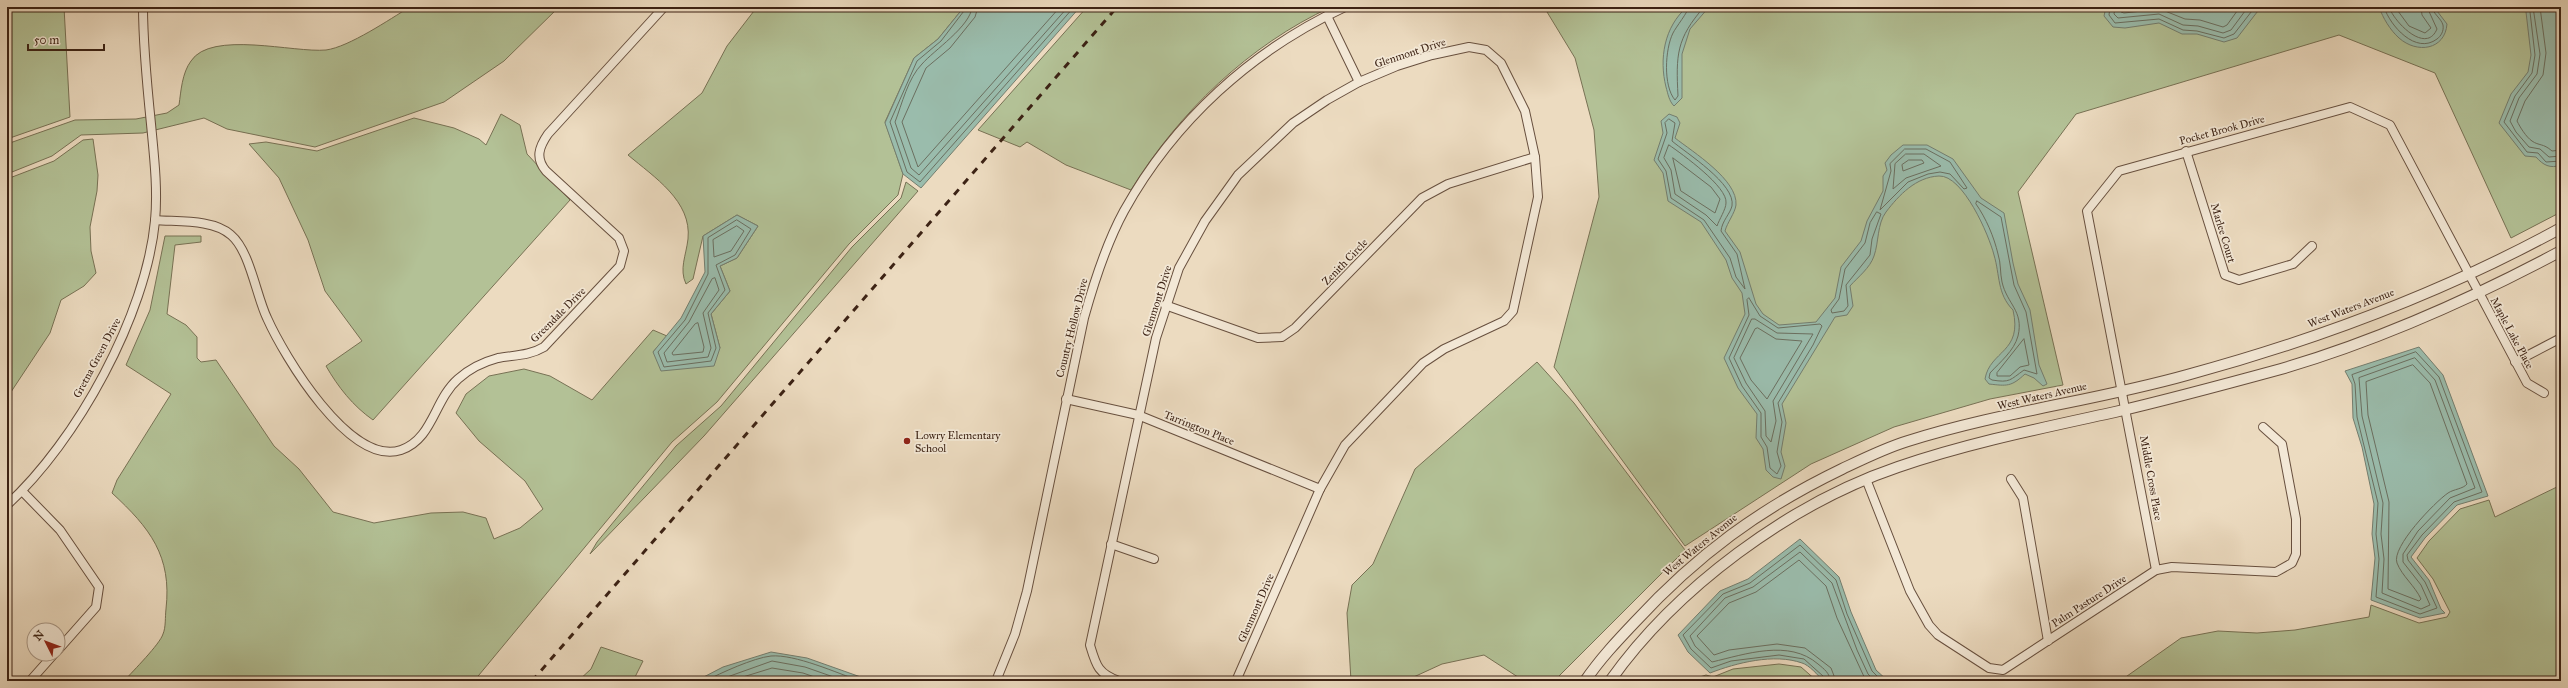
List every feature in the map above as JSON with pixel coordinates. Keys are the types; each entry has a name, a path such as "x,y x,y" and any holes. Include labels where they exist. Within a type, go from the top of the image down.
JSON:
{"street":[{"name":"Gretna Green Drive","path":"7,505 22,491 67,432 123,338 138,300 155,220 155,165 143,35 143,7"},
{"name":"Greendale Drive","path":"155,220 212,226 230,234 244,253 266,317 280,345 303,381 335,419 365,446 378,451 388,452 412,446 422,437 442,398 458,379 471,369 485,362 535,352 544,347 620,266 624,251 619,238 546,171 541,164 539,151 548,134 664,7"},
{"name":"Country Hollow Drive","path":"996,681 1015,634 1027,591 1066,399 1094,282 1124,211 1154,164 1220,88 1253,61 1327,16 1345,7"},
{"path":"1327,16 1359,82"},
{"name":"Glenmont Drive","path":"1119,681 1110,678 1097,668 1090,645 1138,415 1165,305 1179,268 1205,221 1238,175 1293,123 1327,100 1359,82 1432,55 1469,47 1486,50 1501,63 1525,111 1535,157 1538,197 1513,311 1504,321 1444,348 1423,363 1345,445 1320,489 1236,681"},
{"name":"Pocket Brook Drive","path":"2123,390 2087,211 2119,171 2186,151 2350,107 2390,125 2470,275"},
{"name":"Marlee Court","path":"2186,151 2225,275 2239,280 2293,264 2312,246"},
{"name":"Zenith Circle","path":"1165,305 1258,338 1282,336 1295,328 1422,198 1448,184 1535,157"},
{"name":"West Waters Avenue","path":"1585,681 1598,661 1670,585 1734,531 1800,489 1905,442 1949,430 2213,368 2319,334 2470,275 2561,228"},
{"path":"1610,681 1658,623 1699,584 1755,541 1812,506 1866,479 1963,446 2127,409 2284,368 2356,344 2478,292 2561,251"},
{"name":"Maple Lake Place","path":"2470,275 2527,383 2544,393"},
{"path":"2516,362 2561,338"},
{"name":"Middle Cross Place","path":"2123,390 2156,570"},
{"name":"Tarrington Place","path":"1066,399 1138,415 1320,489"},
{"name":"Palm Pasture Drive","path":"1866,479 1910,591 1929,625 1938,635 1989,668 2002,670 2156,570 2172,567 2276,572 2292,563 2296,554 2296,519 2282,444 2263,427"},
{"path":"2011,479 2023,498 2048,641"},
{"path":"22,491 60,530 100,588 96,607 66,641"},
{"path":"1111,544 1154,559"},
{"path":"30,681 47,662"}],"shaded area":[{"path":"7,7 64,7 70,117 7,139"},
{"path":"410,7 559,7 504,61 444,102 315,147 227,129 204,118 143,133 81,135 52,156 7,174 7,144 75,120 136,119 167,113 179,105 182,82 188,66 191,61 201,52 216,47 234,45 326,50 346,44"},
{"path":"757,7 964,7 938,39 914,58 885,122 903,174 898,195 849,244 717,402 672,442 474,681 124,681 157,644 163,634 165,625 167,590 162,558 156,544 137,518 112,493 117,480 171,394 126,365 150,310 165,236 201,236 201,242 175,245 167,314 186,325 197,337 197,358 201,362 216,360 274,446 299,469 333,512 374,523 431,513 463,512 486,518 494,539 520,528 543,509 525,481 479,441 456,413 466,394 489,376 524,369 550,376 592,400 653,330 667,336 653,352 720,348 711,314 730,291 720,266 737,258 758,226 737,215 703,236 693,279 686,284 683,268 688,239 688,225 684,213 678,202 669,191 628,155 702,93 727,46"},
{"path":"1087,7 1331,7 1272,41 1244,61 1218,84 1171,134 1150,161 1131,190 1066,165 1027,142 1020,147 978,130"},
{"path":"1544,7 2561,7 2561,212 2511,238 2435,73 2339,35 2076,114 2018,192 2063,385 1990,399 1894,427 1811,464 1685,546 1554,367 1599,197 1594,130 1575,58"},
{"path":"501,114 520,125 527,154 570,200 373,420 346,396 326,366 362,341 325,291 308,240 279,178 249,144 266,142 317,151 414,118 454,128 479,139 486,145"},
{"path":"93,139 98,175 97,191 90,227 91,251 96,273 84,286 61,300 50,333 7,398 7,179 54,161 83,140"},
{"path":"906,182 918,191 704,436 590,554 597,542 676,446 721,406 852,247 901,198"},
{"path":"1537,362 1574,403 1685,550 1554,681 1524,681 1484,655 1442,664 1405,681 1351,681 1347,613 1352,585 1373,564 1415,469"},
{"path":"2561,485 2561,681 2120,681 2181,638 2218,631 2257,633 2295,630 2369,617 2371,605 2419,623 2447,617 2450,612 2433,579 2417,558 2429,541 2460,509 2489,500 2495,517"},
{"path":"601,647 643,661 633,681 578,681 591,669"},
{"path":"1779,664 1801,667 1817,681 1687,681 1706,675 1713,677 1733,669"}],"water":[{"path":"964,7 1080,7 921,188 903,174 885,123 914,58 938,39"},
{"path":"1687,7 1709,7 1690,29 1682,54 1682,98 1674,106 1670,100 1664,76 1663,66 1665,44 1673,24"},
{"path":"2106,7 2261,7 2237,38 2224,42 2197,34 2182,34 2159,23 2125,28 2113,27 2104,16"},
{"path":"2379,7 2434,7 2447,24 2445,33 2436,44 2429,47 2414,46 2406,43 2396,35 2387,24"},
{"path":"2521,7 2561,7 2561,165 2553,167 2547,166 2536,157 2525,156 2499,123 2511,94 2528,72 2531,55 2526,12"},
{"path":"1669,114 1677,117 1680,123 1675,138 1713,167 1730,186 1735,196 1736,205 1725,231 1740,252 1756,304 1763,314 1779,325 1816,322 1835,298 1841,267 1861,241 1867,221 1883,191 1883,176 1887,170 1885,163 1891,155 1903,145 1927,145 1953,159 1981,198 2004,213 2018,284 2030,310 2039,365 2047,384 2043,386 2034,378 2025,374 2008,385 1989,384 1985,379 1988,369 2005,350 2014,335 2015,324 2013,310 2004,297 1996,262 1987,234 1966,195 1948,178 1939,176 1931,177 1916,183 1902,193 1886,212 1881,222 1874,256 1867,268 1850,286 1853,306 1847,315 1835,317 1782,404 1786,423 1781,452 1785,466 1781,479 1773,477 1766,470 1763,449 1756,438 1757,414 1738,388 1724,358 1745,314 1742,293 1732,278 1726,260 1701,222 1668,201 1663,173 1654,160 1663,133 1661,121"},
{"path":"737,215 758,226 737,258 720,266 730,291 711,314 720,348 714,366 661,371 653,352 681,318 705,272 703,236"},
{"path":"2419,347 2443,375 2488,496 2457,505 2425,538 2411,557 2429,580 2441,609 2445,613 2420,618 2371,600 2375,558 2372,534 2374,504 2362,447 2353,418 2352,384 2345,371"},
{"path":"1800,539 1839,577 1851,612 1876,670 1888,681 1823,681 1805,664 1791,660 1779,659 1755,660 1710,673 1688,652 1678,635 1720,591 1748,579"},
{"path":"771,652 807,658 872,681 696,681 723,667"}],"railway":[{"path":"532,681 1117,7"}],"place":[{"name":"Lowry Elementary School","path":"907,441"}]}
